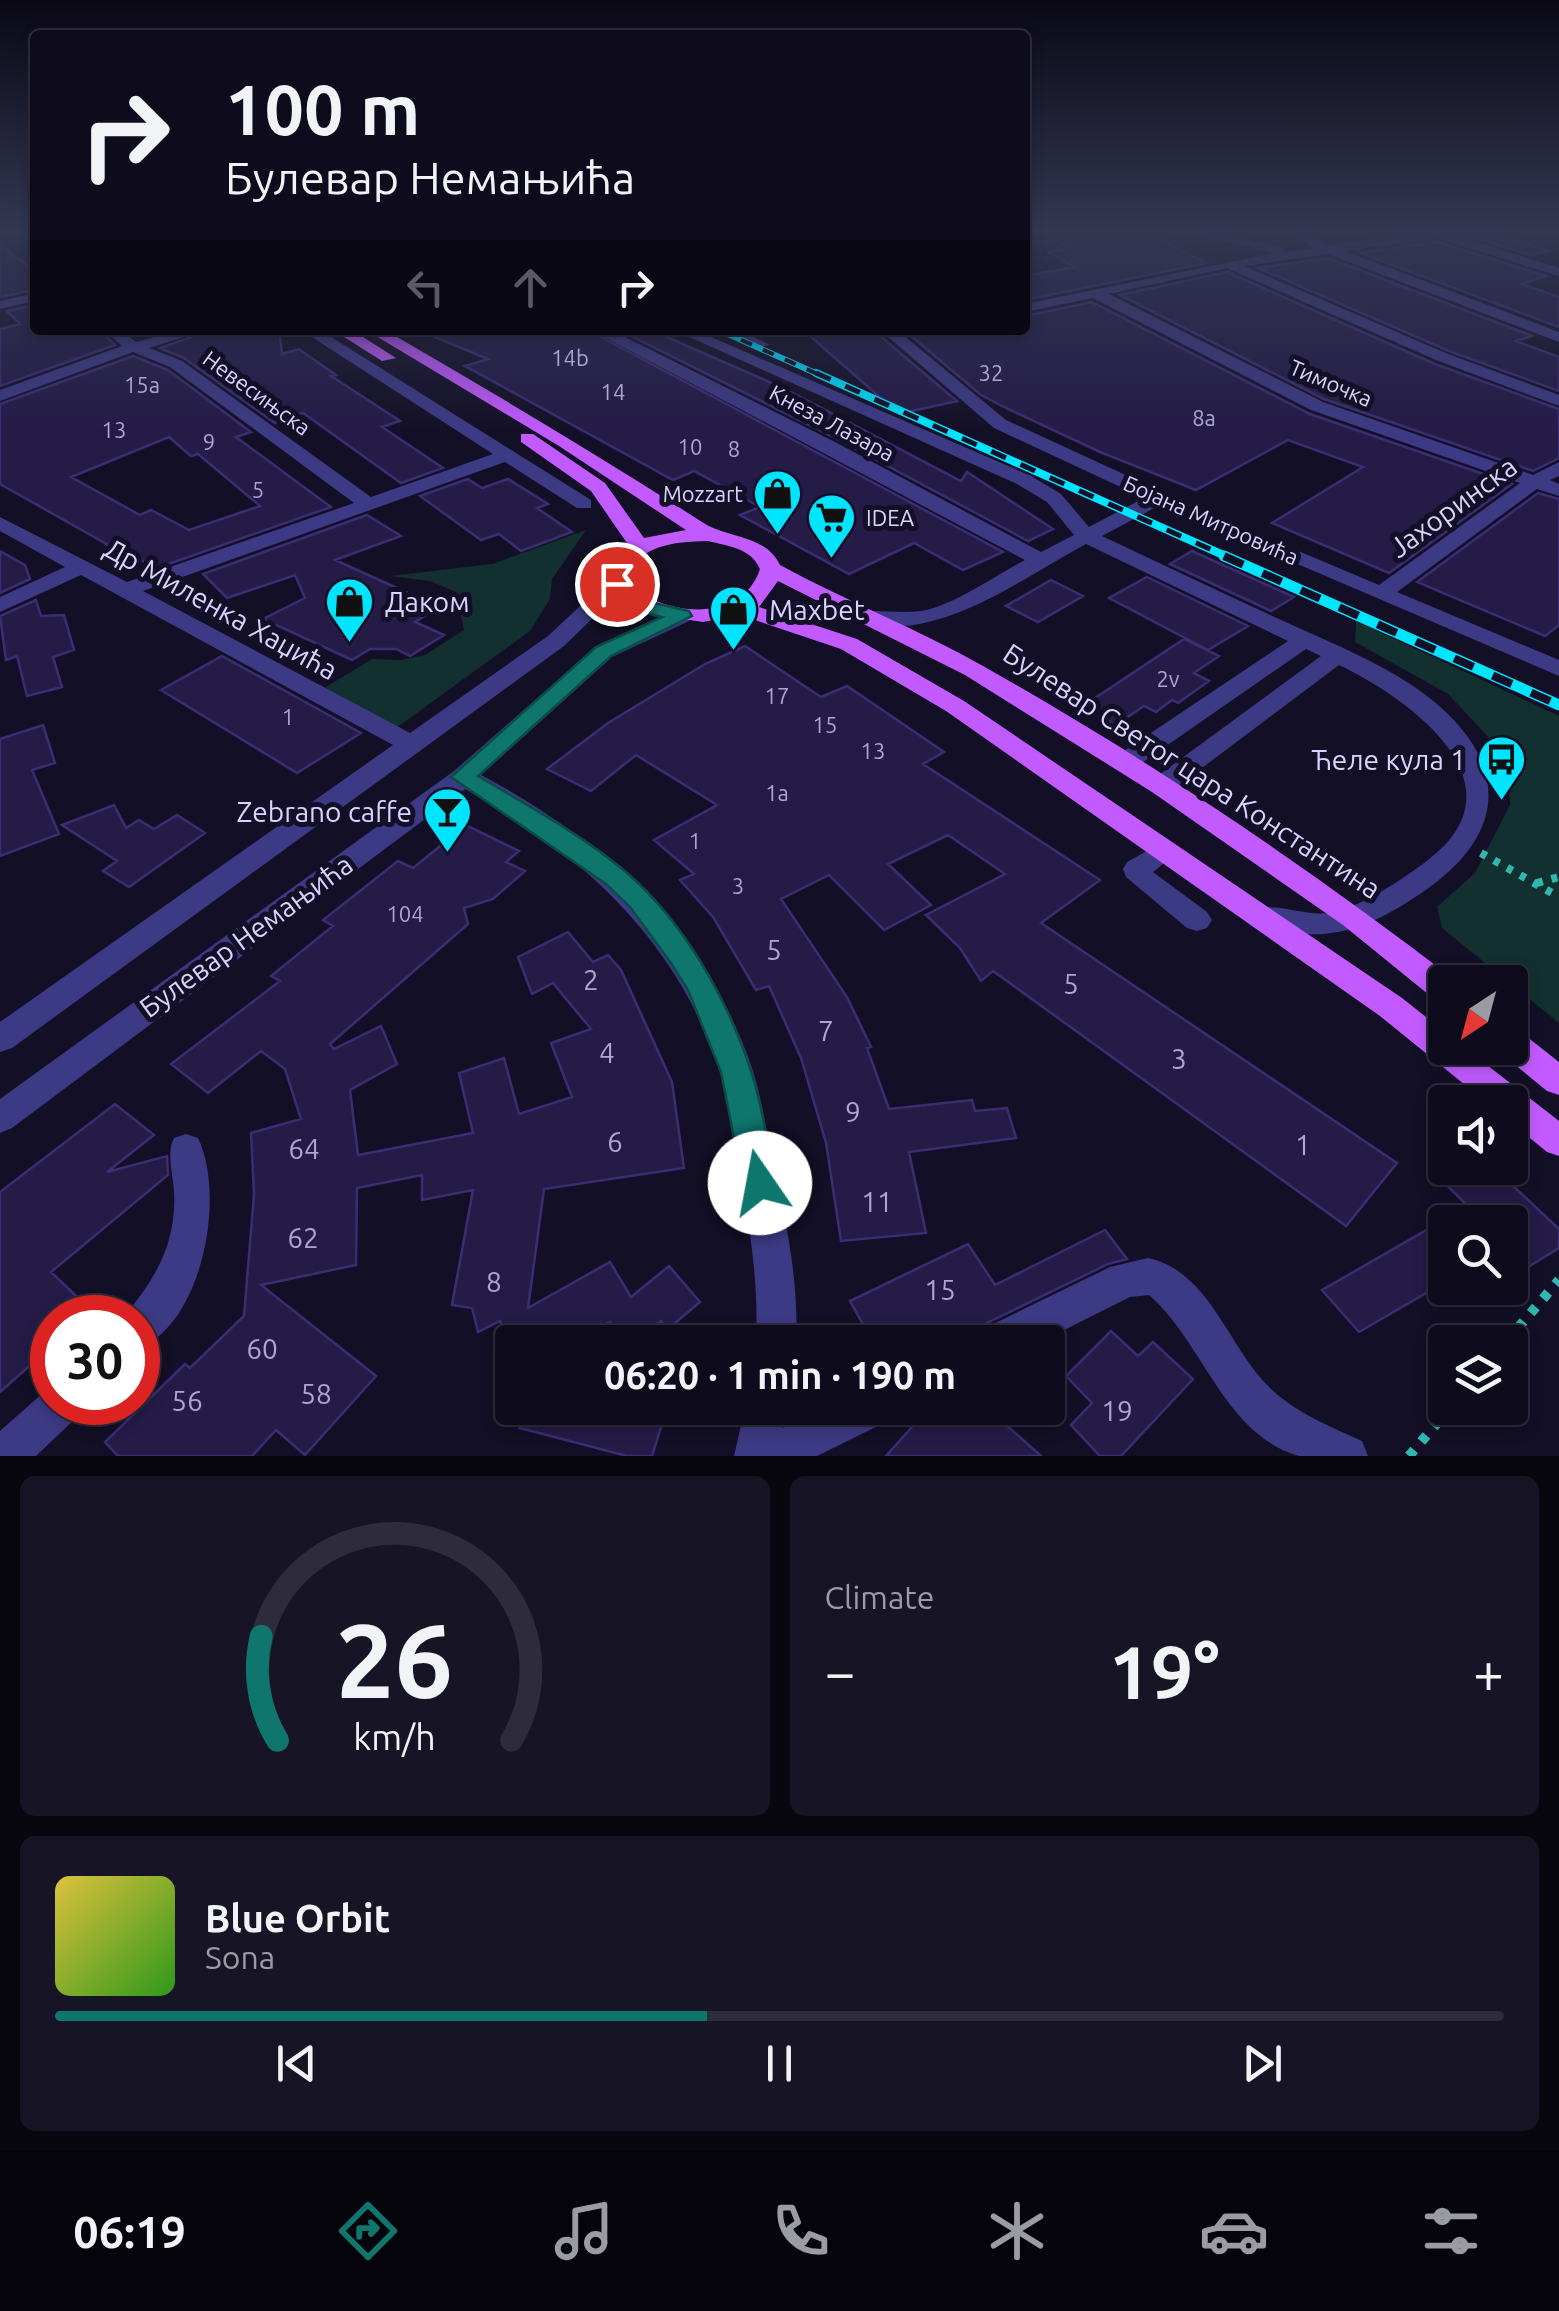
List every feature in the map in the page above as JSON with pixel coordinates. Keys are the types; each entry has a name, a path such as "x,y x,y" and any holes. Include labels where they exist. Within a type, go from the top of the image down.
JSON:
{"main road":[{"path":"350,335 542,447 584,477 598,488 640,547"},
{"name":"Булевар Светог цара Константина","path":"383,335 565,442 708,535 750,546 764,556 771,569 860,618 972,670 1124,763 1353,917 1428,977"},
{"path":"708,535 660,539 640,547 617,570 617,584 624,596 638,605 682,616 738,608 822,632 874,657 954,706 1392,1007 1559,1141"},
{"path":"738,608 765,590 771,569"},
{"path":"1528,1056 1559,1081"}],"street":[{"path":"1030,307 1066,300"},
{"name":"Тимочка","path":"1109,300 1317,406 1559,490"},
{"path":"1311,300 1442,357 1559,401"},
{"path":"1462,300 1559,337"},
{"name":"Невесињска","path":"118,335 133,347 176,364 369,505"},
{"path":"0,396 133,347 180,335"},
{"path":"317,335 584,504"},
{"name":"Кнеза Лазара","path":"609,335 814,438 1042,560"},
{"path":"693,335 1024,480 1054,498 1087,537 1338,655 1413,697 1445,727 1460,748 1477,787 1474,822 1462,843 1396,895 1353,917 1328,925 1295,926 1257,914"},
{"path":"739,335 762,345"},
{"name":"Бојана Митровића","path":"898,335 1000,424 1158,498 1559,669"},
{"path":"123,592 508,455"},
{"name":"Јахоринска","path":"1381,594 1534,481 1559,468"},
{"path":"860,618 889,621 935,616 1158,498"},
{"name":"Др Миленка Хаџића","path":"0,523 414,746"},
{"path":"0,605 82,568"},
{"name":"Булевар Немањића","path":"0,1039 414,746 556,641 617,584"},
{"name":"Булевар Немањића","path":"0,1118 462,777 604,652 682,616"},
{"path":"1124,763 1306,639"},
{"path":"1161,786 1338,655"},
{"path":"462,777 552,832 615,877 639,900 701,987 736,1072 768,1220 776,1325"},
{"path":"1166,851 1137,869 1140,877 1197,920"},
{"path":"160,1301 178,1278 192,1232 195,1184 186,1149"},
{"path":"1034,1325 1124,1280 1146,1275 1162,1281 1253,1400 1298,1434 1347,1456"},
{"path":"5,1456 38,1425"},
{"path":"755,1456 762,1425"},
{"path":"772,1456 835,1425"}],"path":[{"path":"1462,843 1559,897"},
{"path":"1537,883 1559,877"},
{"path":"1521,1325 1559,1280"},
{"path":"1409,1456 1435,1425"}],"green space":[{"path":"586,530 552,579 550,599 530,631 396,728 321,690 372,659 401,660 425,655 464,630 456,592 430,581 390,576 492,564"},
{"path":"1356,621 1559,716 1559,1023 1528,998 1528,965 1488,965 1442,928 1437,907 1475,873 1510,805 1508,758 1448,694 1355,642"}],"building":[{"path":"1130,300 1290,300 1435,364 1559,409 1559,458 1533,471 1324,399"},
{"path":"1332,300 1438,300 1532,336 1516,341 1559,357 1559,391 1449,351"},
{"path":"1486,300 1559,300 1559,327"},
{"path":"1092,302 1310,414 1512,484 1389,573 1272,523 1363,467 1288,440 1196,490 1100,452 981,395 911,336 1030,335 1030,315"},
{"path":"30,306 30,335 105,335 115,345 0,386 0,329 20,324 7,311"},
{"path":"197,335 280,335 282,354 299,349 336,375 331,376 400,421 382,427 443,468 401,483 303,413 275,423 184,358 160,348"},
{"path":"430,335 597,335 1003,552 963,570 914,543 849,574 740,515 760,507 694,471 673,480 465,366 488,359"},
{"path":"629,335 662,335 783,388 961,481 967,472 1053,529 1028,541 839,440"},
{"path":"809,335 879,335 957,401 899,414"},
{"path":"133,356 168,370 251,432 236,437 331,507 154,569 124,548 119,551 0,484 0,404","holes":["169,437 191,456 198,454 260,506 189,530 151,510 140,515 71,477"]},
{"path":"468,479 482,488 508,479 548,504 537,508 572,532 521,551 499,534 481,540 420,496"},
{"path":"1538,493 1559,499 1559,625 1545,636 1417,582"},
{"path":"367,515 401,536 335,560 439,607 415,622 444,635 410,656 396,649 370,649 352,660 263,619 305,598 295,575 227,598 203,574"},
{"path":"0,551 25,565 30,579 0,593"},
{"path":"1192,551 1294,597 1271,611 1170,564"},
{"path":"1147,577 1248,626 1208,650 1109,598"},
{"path":"1051,580 1083,596 1038,622 1006,606"},
{"path":"36,600 41,616 64,615 74,650 53,657 62,687 27,696 17,656 6,660 0,616"},
{"path":"1184,639 1219,656 1194,673 1209,681 1178,703 1172,700 1156,712 1144,706 1116,725 1083,706"},
{"path":"745,646 821,697 847,686 944,752 923,764 1100,880 1041,923 1397,1163 1346,1226 993,971 981,981 960,948 926,915 1005,874 948,835 888,864 931,905 884,930 829,875 781,899 847,997 871,1047 867,1048 889,1109 972,1100 975,1111 1007,1108 1016,1138 909,1152 926,1233 841,1241 826,1143 801,1058 769,986 756,990 713,917 680,880 694,874 654,840 717,805 636,755 591,791 547,769 608,723 705,664"},
{"path":"222,656 361,733 297,773 161,690"},
{"path":"43,725 55,763 32,770 59,834 0,856 0,739"},
{"path":"114,805 126,828 139,820 154,829 177,815 205,833 129,887 103,871 117,861 62,825"},
{"path":"466,825 519,851 506,862 525,871 493,899 464,908 468,924 330,1044 334,1049 381,1026 397,1064 350,1090 358,1155 473,1133 459,1073 504,1058 519,1114 572,1097 551,1043 591,1029 553,983 532,994 518,957 568,932 593,962 608,955 621,970 672,1082 684,1168 544,1189 528,1308 610,1262 631,1297 669,1266 700,1302 673,1325 661,1321 654,1325 502,1325 500,1321 478,1332 472,1308 452,1305 473,1190 422,1200 422,1175 357,1188 356,1265 261,1285 376,1376 305,1455 276,1430 252,1456 118,1456 105,1442 122,1425 160,1425 160,1388 185,1364 190,1368 244,1316 254,1194 251,1133 301,1119 285,1069 261,1051 208,1093 171,1064 280,981 271,976 333,926 323,920 398,861 413,868"},
{"path":"115,1104 154,1135 107,1172 167,1156 168,1175 51,1272 75,1295 30,1295 30,1365 0,1392 0,1192"},
{"path":"1446,1185 1512,1185 1559,1229 1559,1248 1528,1267 1528,1205 1467,1205"},
{"path":"1428,1229 1428,1292 1359,1332 1322,1290"},
{"path":"1105,1230 1127,1259 1108,1264 983,1325 863,1325 850,1301 968,1244 995,1285"},
{"path":"1111,1331 1138,1356 1153,1342 1193,1379 1121,1456 1100,1456 1071,1425 1092,1403 1066,1376"},
{"path":"662,1425 652,1456 627,1456 520,1428"},
{"path":"914,1425 1006,1425 1041,1456 886,1456"}],"railway":[{"path":"730,335 822,376"},
{"path":"816,373 1230,558"},
{"path":"1224,556 1559,705"}],"place":[{"name":"Mozzart","path":"778,536"},
{"name":"IDEA","path":"831,560"},
{"name":"Даком","path":"350,644"},
{"name":"Maxbet","path":"734,652"},
{"name":"Ћеле кула 1","path":"1501,802"},
{"name":"Zebrano caffe","path":"447,854"}],"route":[{"path":"617,584 624,596 638,605 682,616 604,652 462,777 566,841 615,877 639,900 681,956 701,987 736,1072 760,1183"}]}
